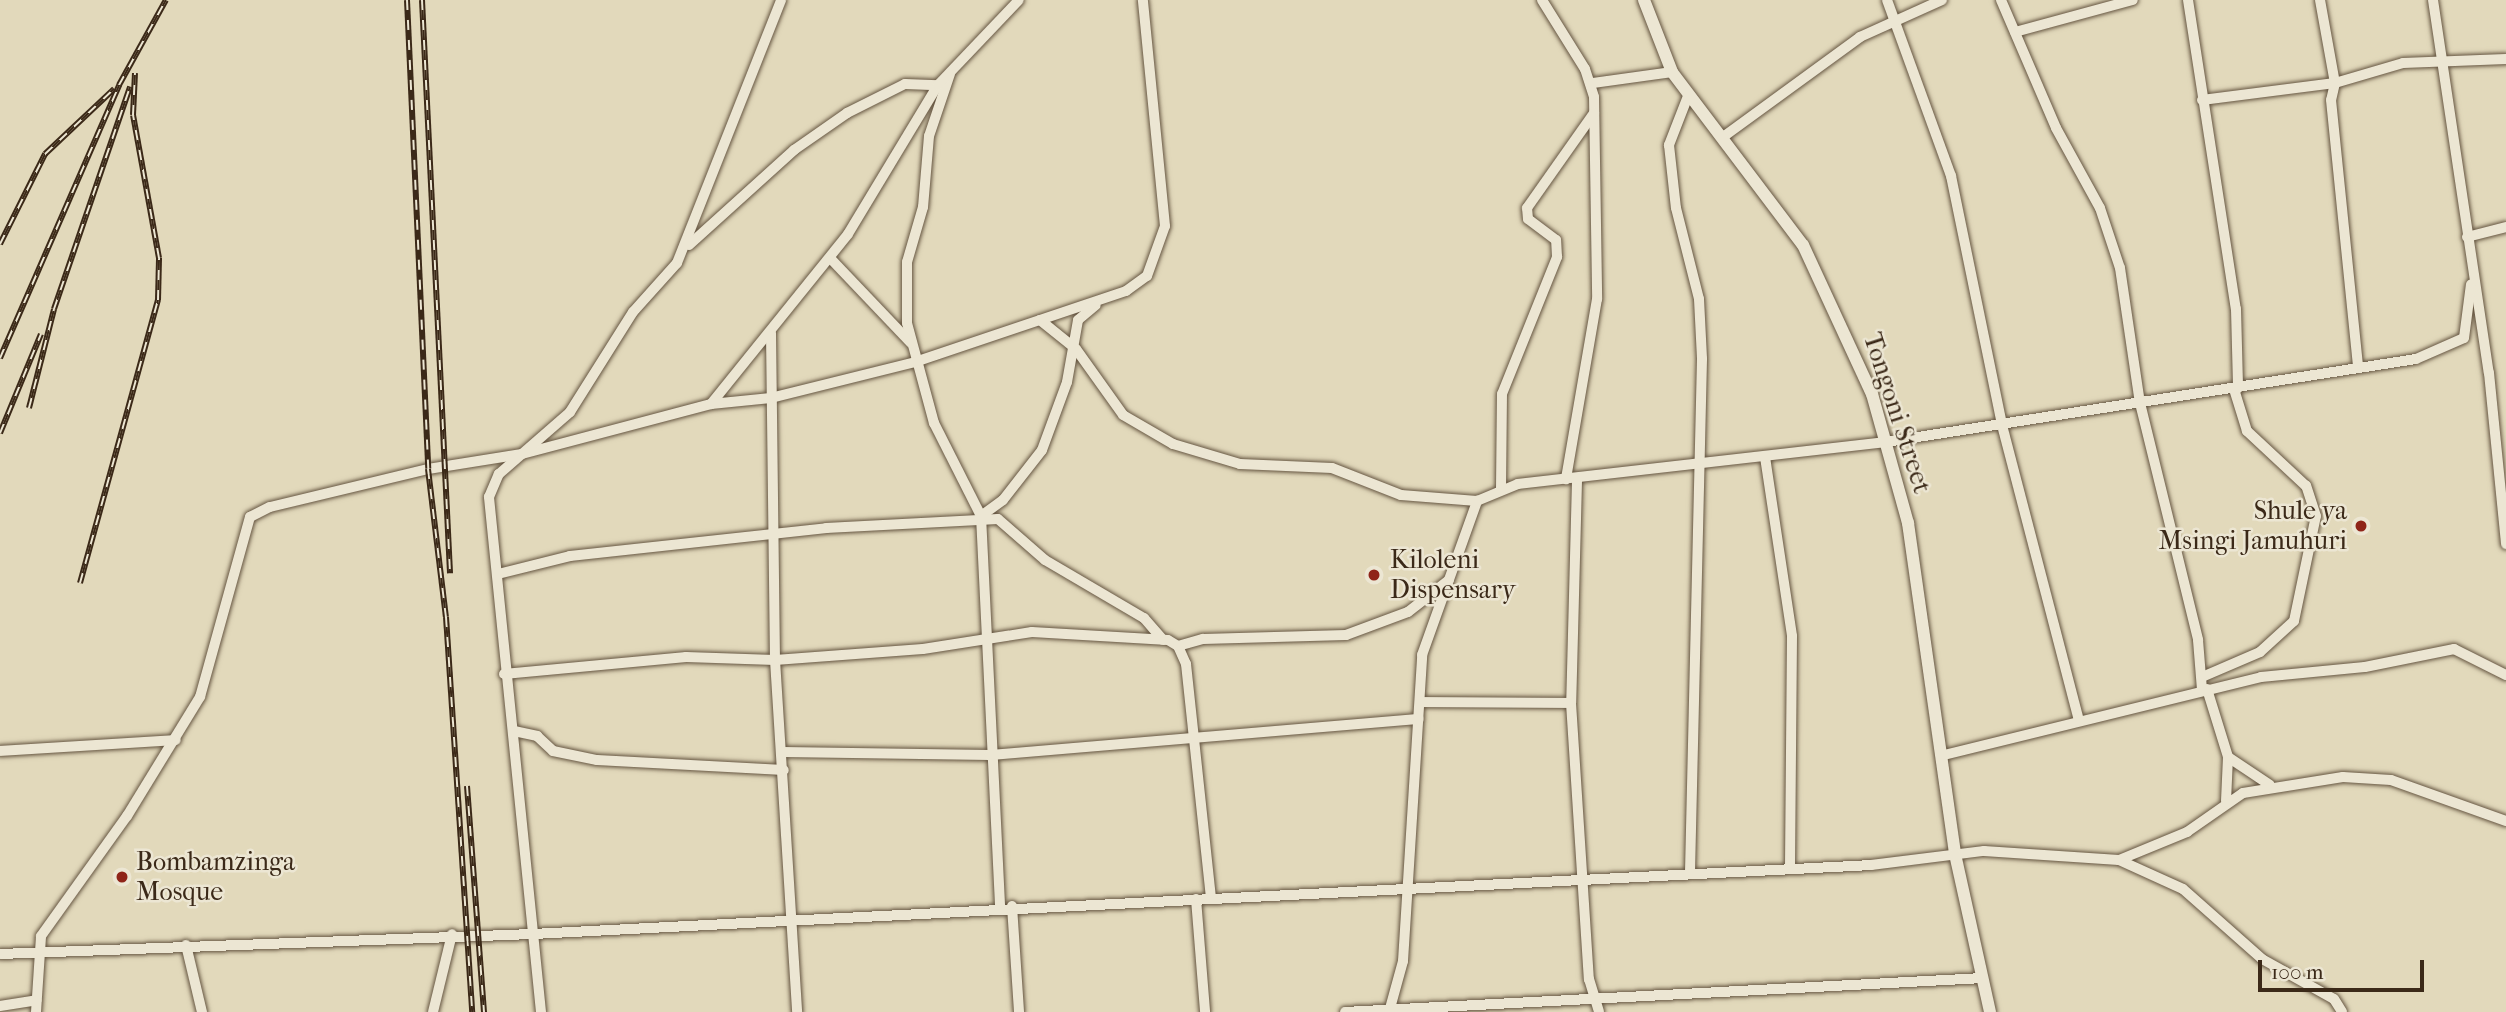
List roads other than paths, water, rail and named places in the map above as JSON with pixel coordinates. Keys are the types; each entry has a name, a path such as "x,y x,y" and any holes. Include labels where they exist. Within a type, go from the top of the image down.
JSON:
{"street":[{"path":"685,248 781,0"},
{"path":"711,404 830,258 938,85 1019,0"},
{"path":"981,519 1003,500 1042,450 1076,349 1078,320 1107,298 1147,276 1165,226 1143,0"},
{"path":"1542,0 1593,83 1597,299 1571,480 1571,703 1593,999 1599,1012"},
{"name":"Tongoni Street","path":"1644,0 1672,72 1803,245 1841,319 1886,442 1908,523 1944,755 1955,854 1990,1012"},
{"path":"1887,0 1951,176 2002,425 2079,720"},
{"path":"1723,137 1816,64 1893,17 1942,0"},
{"path":"2001,0 2108,232 2120,268 2140,403 2204,689 2228,757 2226,801"},
{"path":"2015,32 2133,0"},
{"path":"2188,0 2236,309 2236,388 2248,431 2306,486 2316,516 2294,621 2260,652 2202,677"},
{"path":"2320,0 2335,83 2334,139 2358,367"},
{"path":"2433,0 2439,62 2468,237 2471,284 2489,373 2506,544"},
{"path":"2202,100 2335,83 2384,67 2506,59"},
{"path":"1593,83 1672,72"},
{"path":"950,74 929,136 923,207 907,262 911,343 934,423 981,519 990,755 1019,1012"},
{"path":"541,1012 514,731 503,674 498,574 489,497 499,474 570,412 633,312 685,248 794,150 847,113 905,85 938,85"},
{"path":"1688,96 1672,128 1670,162 1699,299 1701,461 1690,873"},
{"path":"1501,488 1502,394 1557,257 1556,240 1528,219 1527,208 1594,113"},
{"path":"2468,237 2506,227"},
{"path":"830,258 911,343"},
{"path":"1040,320 1076,349 1123,415 1173,444 1252,466 1332,468 1401,495 1477,501 1501,488 1701,461 1765,457 1886,442 2416,359 2460,344 2471,284"},
{"path":"0,1006 36,1006 39,951 47,926 176,740 200,697 250,517 270,507 421,471 522,454 711,404 771,398 915,362 1107,298"},
{"path":"771,333 771,536 775,660 783,752 797,1012"},
{"path":"1765,457 1792,636 1790,867"},
{"path":"1390,1010 1403,961 1405,888 1425,641 1451,578 1477,501"},
{"path":"498,574 535,561 771,536 981,519 1001,520 1045,560 1144,618 1163,640"},
{"path":"503,674 686,657 775,660 1054,631 1163,640 1178,646 1203,639 1346,635 1408,612 1451,578"},
{"path":"1178,646 1193,737 1211,897"},
{"path":"1944,755 2204,689 2454,649 2506,676"},
{"path":"1420,702 1571,703"},
{"path":"783,752 990,755 1418,719"},
{"path":"514,731 537,736 553,751 597,760 784,770"},
{"path":"0,751 176,740"},
{"path":"2228,757 2270,785"},
{"path":"2119,860 2187,832 2226,801 2270,785 2343,777 2391,780 2506,821"},
{"path":"0,954 452,934 533,934 792,916 1196,899 1690,873 1955,854 2119,860 2183,889 2262,959 2334,999 2342,1012"},
{"path":"1196,899 1205,1012"},
{"path":"433,1012 452,934"},
{"path":"186,946 202,1012"},
{"path":"1345,1012 1983,978"}],"railway":[{"path":"0,358 119,85 166,0"},
{"path":"407,0 428,469 446,617 472,1012"},
{"path":"422,0 450,573"},
{"path":"80,583 158,300 159,258 133,115 135,73"},
{"path":"29,408 54,309 130,87"},
{"path":"0,244 45,154 114,89"},
{"path":"0,433 41,334"},
{"path":"467,786 484,1012"}],"place":[{"name":"Shule ya Msingi Jamuhuri","path":"2361,526"},
{"name":"Kiloleni Dispensary","path":"1374,575"},
{"name":"Bombamzinga Mosque","path":"122,877"}]}
